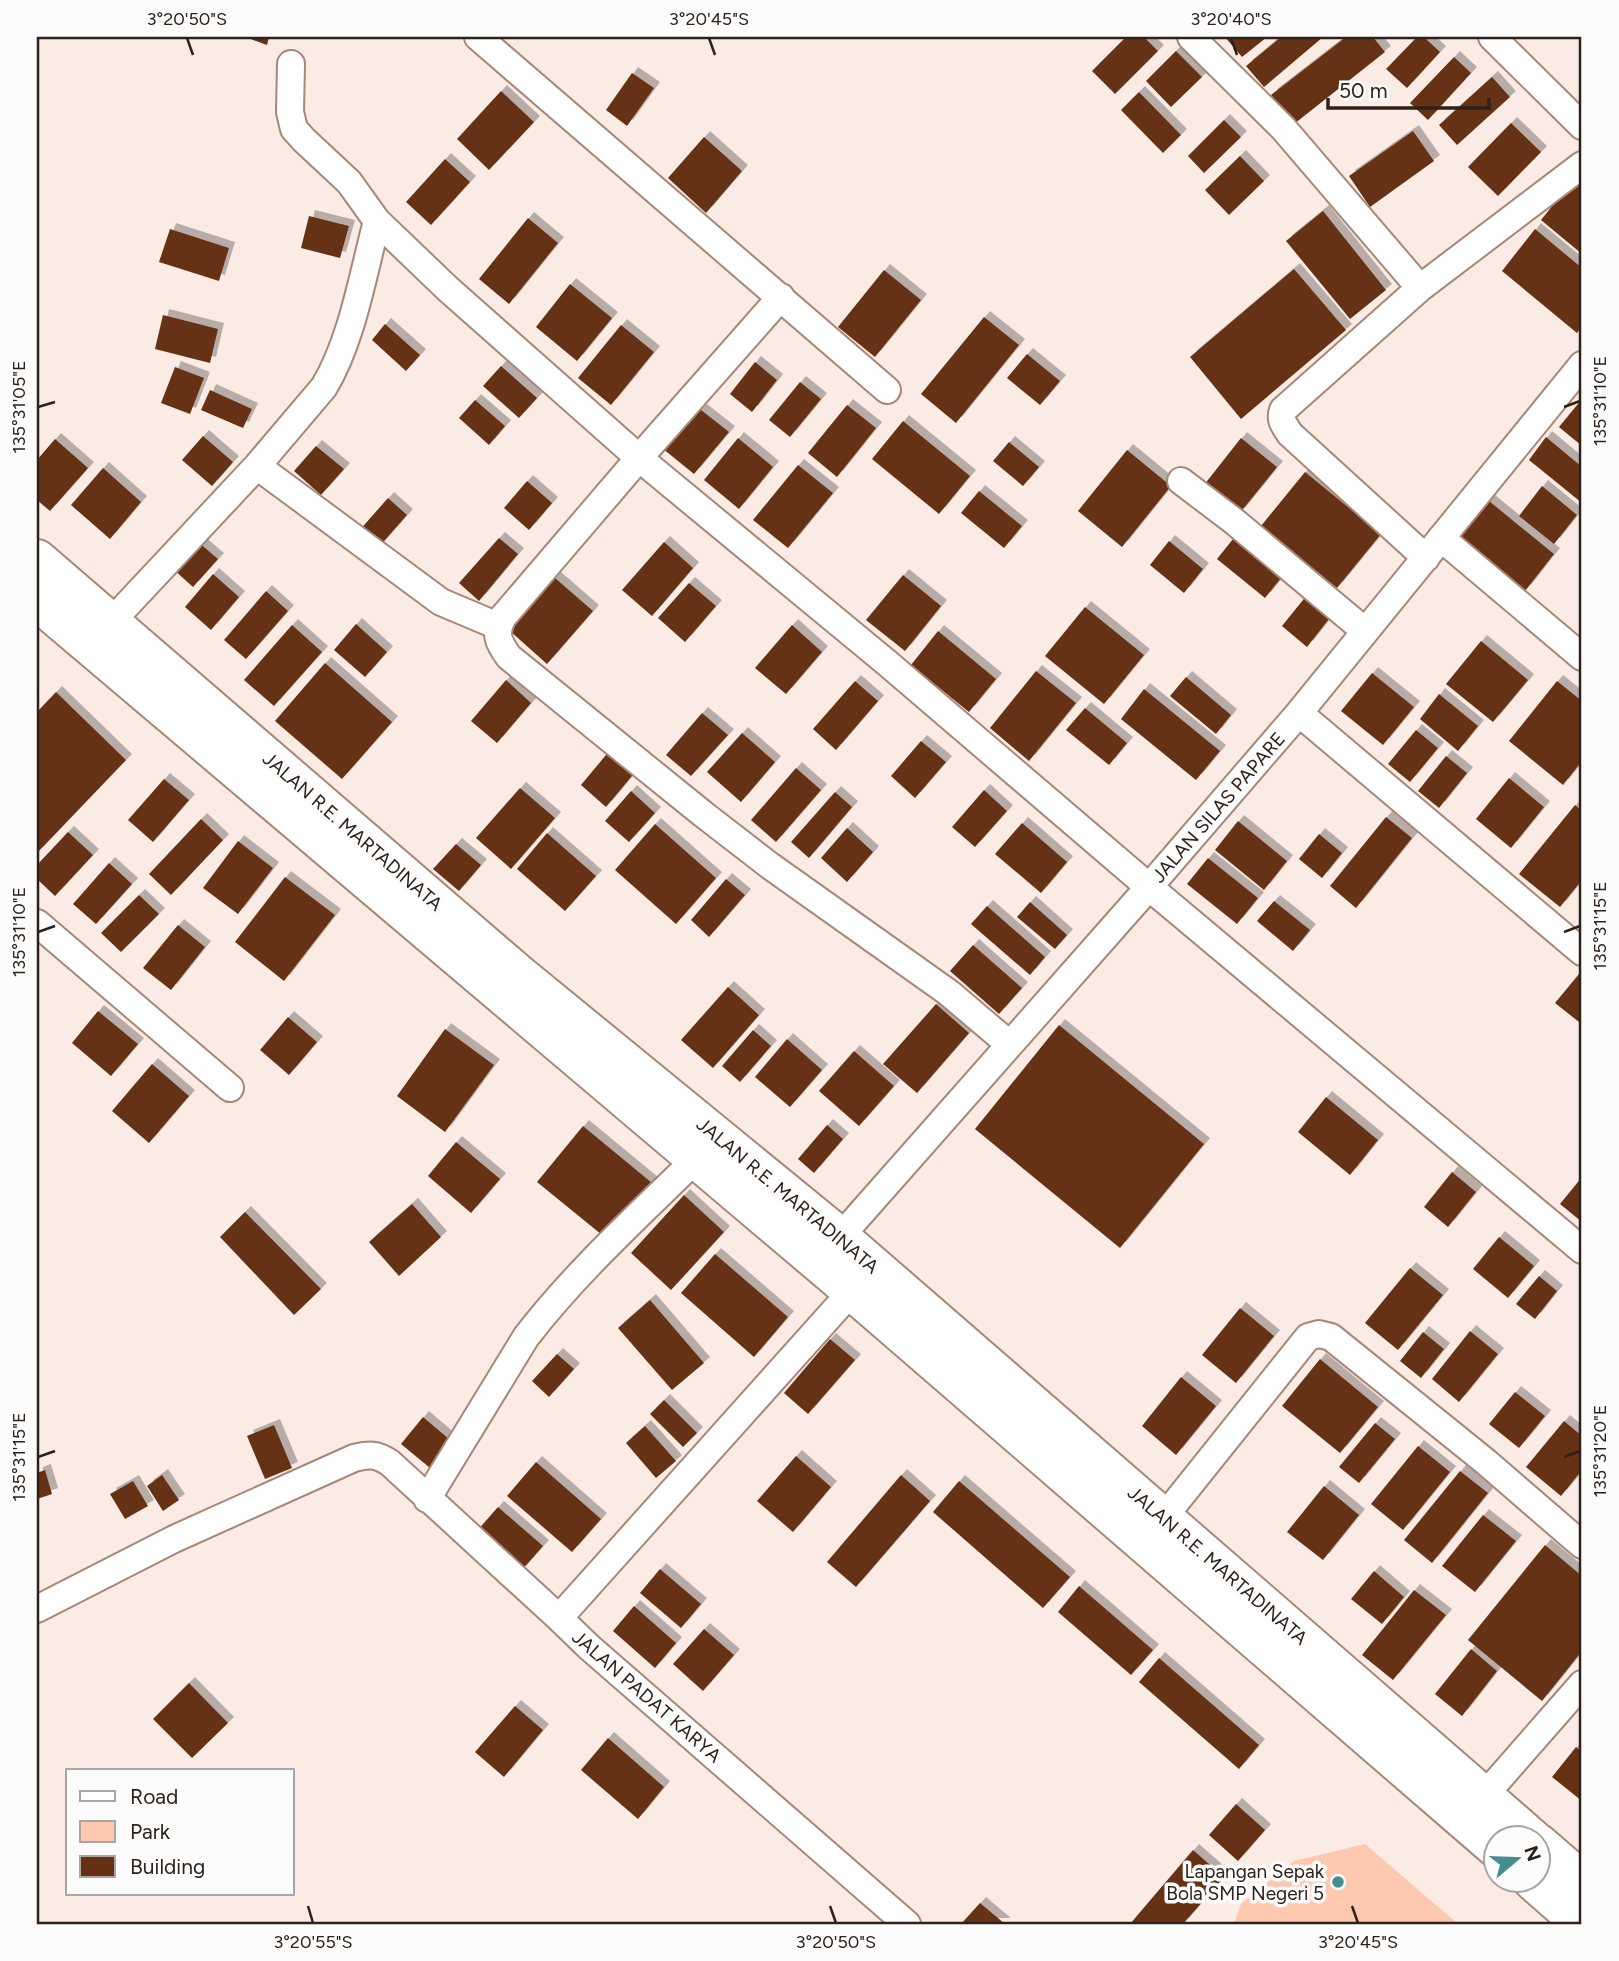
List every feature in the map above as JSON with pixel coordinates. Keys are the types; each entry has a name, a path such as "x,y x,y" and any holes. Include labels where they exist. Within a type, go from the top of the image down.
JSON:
{"highway":[{"name":"JALAN R.E. MARTADINATA","path":"37,559 111,622 288,794 696,1159 1482,1836"},
{"name":"JALAN R.E. MARTADINATA","path":"37,601 516,972 840,1237 1517,1825"},
{"path":"1552,1855 1582,1881"},
{"path":"1549,1895 1582,1924"}],"street":[{"path":"478,37 887,390"},
{"path":"1191,37 1283,128 1420,288"},
{"path":"1492,37 1582,126"},
{"path":"291,64 290,112 294,129 349,182 377,221 448,289 639,458 886,662 1149,887 1582,1250"},
{"path":"1582,165 1420,288 1283,410 1281,415 1290,434 1433,548 1582,657"},
{"path":"111,622 257,466 319,394 331,376 347,334 377,221"},
{"path":"780,297 503,617 498,626 501,647 725,831 949,993 1009,1044"},
{"name":"JALAN SILAS PAPARE","path":"840,1237 1299,713 1582,366"},
{"path":"257,466 441,602 498,626"},
{"path":"1181,481 1235,522 1365,631"},
{"path":"1299,713 1582,952"},
{"path":"37,923 230,1088"},
{"path":"427,1499 537,1322 603,1251 696,1159"},
{"name":"JALAN PADAT KARYA","path":"852,1291 559,1619 907,1924"},
{"path":"1164,1517 1308,1337 1319,1334 1331,1337 1486,1462 1582,1545"},
{"path":"37,1609 174,1539 366,1455 381,1457 390,1463 559,1619"},
{"path":"1484,1796 1582,1684"}],"green space":[{"name":"Lapangan Sepak Bola SMP Negeri 5","path":"1365,1844 1458,1924 1234,1924 1241,1904 1294,1861"}],"building":[{"path":"245,37 269,37 267,45"},
{"path":"1126,37 1144,37 1158,51 1115,94 1092,71"},
{"path":"1225,37 1267,37 1242,57"},
{"path":"1281,37 1323,37 1264,87 1246,66"},
{"path":"1346,37 1373,37 1385,52 1294,124 1271,95"},
{"path":"1417,37 1424,37 1440,52 1407,88 1386,69"},
{"path":"1176,51 1202,77 1171,107 1146,81"},
{"path":"1454,57 1471,73 1428,120 1410,103"},
{"path":"632,73 654,88 627,126 606,110"},
{"path":"1492,77 1510,97 1457,145 1439,125"},
{"path":"501,91 534,122 489,170 457,139"},
{"path":"1139,92 1181,135 1163,153 1121,110"},
{"path":"1224,120 1241,137 1204,173 1188,156"},
{"path":"1511,123 1541,152 1498,196 1468,167"},
{"path":"1413,131 1434,161 1370,207 1349,176"},
{"path":"704,137 742,171 706,213 668,178"},
{"path":"1240,156 1264,181 1229,215 1205,190"},
{"path":"445,159 470,182 431,225 406,202"},
{"path":"1573,180 1582,188 1582,254 1541,220"},
{"path":"1323,211 1386,290 1350,319 1286,241"},
{"path":"309,216 349,226 340,258 301,248"},
{"path":"528,218 558,243 509,304 479,279"},
{"path":"170,229 229,248 219,281 159,262"},
{"path":"1535,229 1582,268 1582,326 1577,333 1502,271"},
{"path":"1294,269 1346,330 1241,419 1190,357"},
{"path":"884,270 921,300 875,357 838,327"},
{"path":"570,284 612,318 577,361 536,327"},
{"path":"163,315 218,329 210,363 155,349"},
{"path":"984,317 1019,345 956,423 921,394"},
{"path":"385,324 420,355 406,371 372,340"},
{"path":"621,325 654,352 611,405 578,378"},
{"path":"1027,354 1060,381 1040,405 1007,378"},
{"path":"755,362 777,380 752,412 730,394"},
{"path":"501,366 537,398 519,418 483,386"},
{"path":"175,367 204,378 190,414 161,403"},
{"path":"800,382 821,399 790,437 769,420"},
{"path":"210,390 252,409 243,428 201,410"},
{"path":"1582,399 1582,446 1559,427"},
{"path":"475,400 505,426 489,445 459,418"},
{"path":"847,405 876,428 837,477 808,453"},
{"path":"696,406 729,432 694,474 662,448"},
{"path":"903,421 970,476 939,514 872,459"},
{"path":"203,436 233,462 212,486 182,460"},
{"path":"1546,437 1582,467 1582,503 1529,460"},
{"path":"738,438 773,467 739,509 704,480"},
{"path":"1241,438 1277,467 1239,514 1204,485"},
{"path":"55,439 88,468 50,511 37,500 37,460"},
{"path":"1009,442 1039,467 1023,486 993,461"},
{"path":"316,446 344,469 321,495 294,471"},
{"path":"1127,450 1171,486 1122,547 1078,511"},
{"path":"798,465 833,493 788,548 753,520"},
{"path":"103,468 141,502 110,539 71,505"},
{"path":"1305,472 1381,534 1337,588 1261,526"},
{"path":"527,481 552,503 529,530 504,508"},
{"path":"1542,486 1577,515 1554,544 1519,516"},
{"path":"979,491 1022,526 1004,548 961,513"},
{"path":"388,498 407,515 377,549 358,532"},
{"path":"1489,501 1554,554 1525,591 1459,537"},
{"path":"1237,534 1285,573 1265,598 1217,559"},
{"path":"499,538 518,554 479,601 459,583"},
{"path":"197,541 218,559 193,587 173,569"},
{"path":"1169,541 1203,569 1184,593 1150,565"},
{"path":"664,542 693,568 652,616 622,590"},
{"path":"213,574 239,597 211,630 185,607"},
{"path":"903,575 941,606 905,651 866,620"},
{"path":"555,578 593,611 547,664 510,631"},
{"path":"689,583 716,606 685,642 658,618"},
{"path":"266,591 288,611 246,659 224,640"},
{"path":"1307,595 1332,615 1307,647 1282,626"},
{"path":"1085,607 1144,655 1104,704 1045,656"},
{"path":"356,624 387,652 365,677 334,650"},
{"path":"292,625 322,652 274,706 244,680"},
{"path":"792,625 822,652 786,694 755,668"},
{"path":"938,631 996,679 969,712 911,665"},
{"path":"1481,641 1528,680 1493,722 1446,684"},
{"path":"325,663 392,722 342,779 275,721"},
{"path":"1036,671 1076,703 1029,761 990,728"},
{"path":"1372,673 1414,707 1383,745 1341,711"},
{"path":"1186,677 1231,715 1216,734 1170,696"},
{"path":"506,680 531,703 497,743 471,721"},
{"path":"855,681 878,701 836,750 813,729"},
{"path":"1557,681 1582,701 1582,761 1563,785 1509,741"},
{"path":"1144,689 1220,751 1196,780 1121,719"},
{"path":"56,692 126,760 37,853 37,712"},
{"path":"1439,694 1478,726 1458,751 1420,719"},
{"path":"1085,708 1127,743 1109,765 1066,730"},
{"path":"702,713 728,735 691,776 666,755"},
{"path":"1416,730 1438,748 1410,782 1388,764"},
{"path":"742,733 775,762 741,802 707,772"},
{"path":"921,741 946,762 915,798 891,776"},
{"path":"611,749 636,771 606,807 581,785"},
{"path":"1446,756 1467,773 1439,808 1418,791"},
{"path":"796,768 821,790 776,842 751,820"},
{"path":"1509,778 1544,807 1511,848 1476,819"},
{"path":"164,779 189,800 153,842 128,820"},
{"path":"520,788 555,818 511,869 476,838"},
{"path":"984,790 1007,811 975,847 952,827"},
{"path":"631,791 655,813 629,842 605,821"},
{"path":"835,792 852,807 809,858 791,842"},
{"path":"1575,805 1582,811 1582,880 1560,907 1519,874"},
{"path":"1386,817 1412,838 1356,908 1330,886"},
{"path":"201,819 223,840 171,895 149,874"},
{"path":"1238,821 1287,861 1264,890 1215,850"},
{"path":"1022,823 1067,862 1041,893 995,854"},
{"path":"655,824 716,878 676,924 615,870"},
{"path":"847,828 873,852 847,882 821,858"},
{"path":"68,832 93,855 55,896 37,879 37,865"},
{"path":"547,833 596,876 565,911 517,869"},
{"path":"1319,834 1342,853 1322,878 1299,859"},
{"path":"238,841 273,868 238,914 203,888"},
{"path":"456,844 481,865 459,891 433,869"},
{"path":"1208,858 1258,898 1237,924 1187,884"},
{"path":"109,863 132,884 96,924 73,904"},
{"path":"285,877 335,915 284,981 235,942"},
{"path":"726,879 745,895 709,937 691,920"},
{"path":"139,895 159,914 121,952 101,933"},
{"path":"1274,901 1310,930 1293,951 1257,921"},
{"path":"1030,902 1067,935 1055,949 1017,917"},
{"path":"987,906 1045,957 1030,975 971,924"},
{"path":"178,925 205,947 171,990 143,968"},
{"path":"973,945 1022,988 999,1014 950,971"},
{"path":"1579,974 1582,977 1582,1018 1579,1022 1555,1003"},
{"path":"728,987 759,1015 713,1068 681,1040"},
{"path":"936,1004 969,1033 917,1093 883,1064"},
{"path":"98,1011 138,1044 111,1076 72,1043"},
{"path":"288,1017 317,1042 289,1075 260,1050"},
{"path":"1059,1025 1204,1144 1120,1248 975,1129"},
{"path":"445,1029 494,1065 445,1132 397,1096"},
{"path":"753,1030 771,1046 740,1082 722,1066"},
{"path":"787,1039 822,1070 790,1107 755,1077"},
{"path":"854,1051 894,1086 859,1126 819,1091"},
{"path":"152,1064 189,1096 149,1143 112,1111"},
{"path":"1326,1097 1378,1140 1350,1175 1298,1132"},
{"path":"827,1125 843,1139 814,1173 798,1159"},
{"path":"583,1126 652,1183 607,1239 537,1182"},
{"path":"456,1142 500,1179 471,1213 428,1176"},
{"path":"1452,1172 1476,1192 1448,1227 1424,1207"},
{"path":"1582,1177 1582,1222 1560,1204"},
{"path":"684,1195 724,1232 671,1290 631,1253"},
{"path":"412,1204 441,1237 399,1276 369,1242"},
{"path":"245,1212 321,1289 294,1315 220,1237"},
{"path":"1499,1237 1534,1266 1508,1298 1473,1269"},
{"path":"715,1254 788,1317 754,1357 681,1293"},
{"path":"1410,1268 1443,1295 1398,1350 1365,1323"},
{"path":"1539,1276 1557,1291 1535,1319 1516,1304"},
{"path":"650,1300 704,1363 672,1390 618,1328"},
{"path":"1240,1308 1274,1336 1236,1383 1202,1355"},
{"path":"1470,1331 1498,1354 1459,1402 1432,1379"},
{"path":"1423,1332 1444,1349 1421,1378 1400,1361"},
{"path":"830,1339 855,1360 808,1414 784,1393"},
{"path":"557,1354 574,1369 549,1397 532,1381"},
{"path":"1320,1359 1378,1407 1340,1453 1282,1406"},
{"path":"1181,1377 1216,1406 1176,1455 1142,1426"},
{"path":"1515,1392 1545,1416 1519,1448 1489,1424"},
{"path":"664,1400 697,1433 683,1447 650,1414"},
{"path":"423,1417 456,1445 435,1472 401,1444"},
{"path":"1564,1421 1582,1436 1582,1470 1561,1496 1526,1467"},
{"path":"1375,1423 1395,1439 1359,1483 1339,1467"},
{"path":"274,1425 292,1468 265,1479 247,1436"},
{"path":"645,1426 676,1461 656,1478 626,1443"},
{"path":"1418,1446 1450,1472 1403,1530 1371,1504"},
{"path":"796,1456 831,1487 793,1532 757,1501"},
{"path":"536,1462 601,1519 572,1552 507,1496"},
{"path":"45,1470 52,1494 37,1499 37,1473"},
{"path":"1460,1471 1488,1493 1432,1563 1404,1540"},
{"path":"162,1475 179,1500 163,1511 147,1486"},
{"path":"901,1475 930,1501 856,1587 827,1562"},
{"path":"133,1481 148,1506 125,1519 110,1494"},
{"path":"959,1481 1070,1577 1043,1608 933,1512"},
{"path":"1324,1486 1359,1515 1323,1560 1287,1532"},
{"path":"498,1507 543,1546 521,1571 476,1532"},
{"path":"1483,1515 1516,1541 1475,1592 1442,1566"},
{"path":"1545,1545 1582,1576 1582,1651 1542,1701 1468,1640"},
{"path":"660,1569 701,1604 681,1628 640,1593"},
{"path":"1374,1571 1404,1597 1382,1624 1351,1599"},
{"path":"1079,1586 1153,1650 1131,1675 1058,1612"},
{"path":"1414,1590 1446,1615 1393,1680 1362,1655"},
{"path":"634,1606 676,1643 655,1668 613,1631"},
{"path":"704,1629 734,1655 703,1691 673,1664"},
{"path":"1471,1649 1497,1671 1462,1716 1435,1694"},
{"path":"1159,1658 1259,1745 1239,1769 1139,1682"},
{"path":"189,1683 228,1723 192,1758 153,1719"},
{"path":"515,1706 543,1730 504,1777 475,1752"},
{"path":"608,1738 664,1787 638,1819 581,1770"},
{"path":"1576,1747 1582,1752 1582,1801 1552,1777"},
{"path":"1236,1804 1265,1830 1238,1861 1209,1835"},
{"path":"1193,1850 1224,1877 1183,1924 1130,1924"},
{"path":"980,1903 1005,1924 961,1924"}],"place":[{"name":"Lapangan Sepak Bola SMP Negeri 5","path":"1338,1882"}]}
